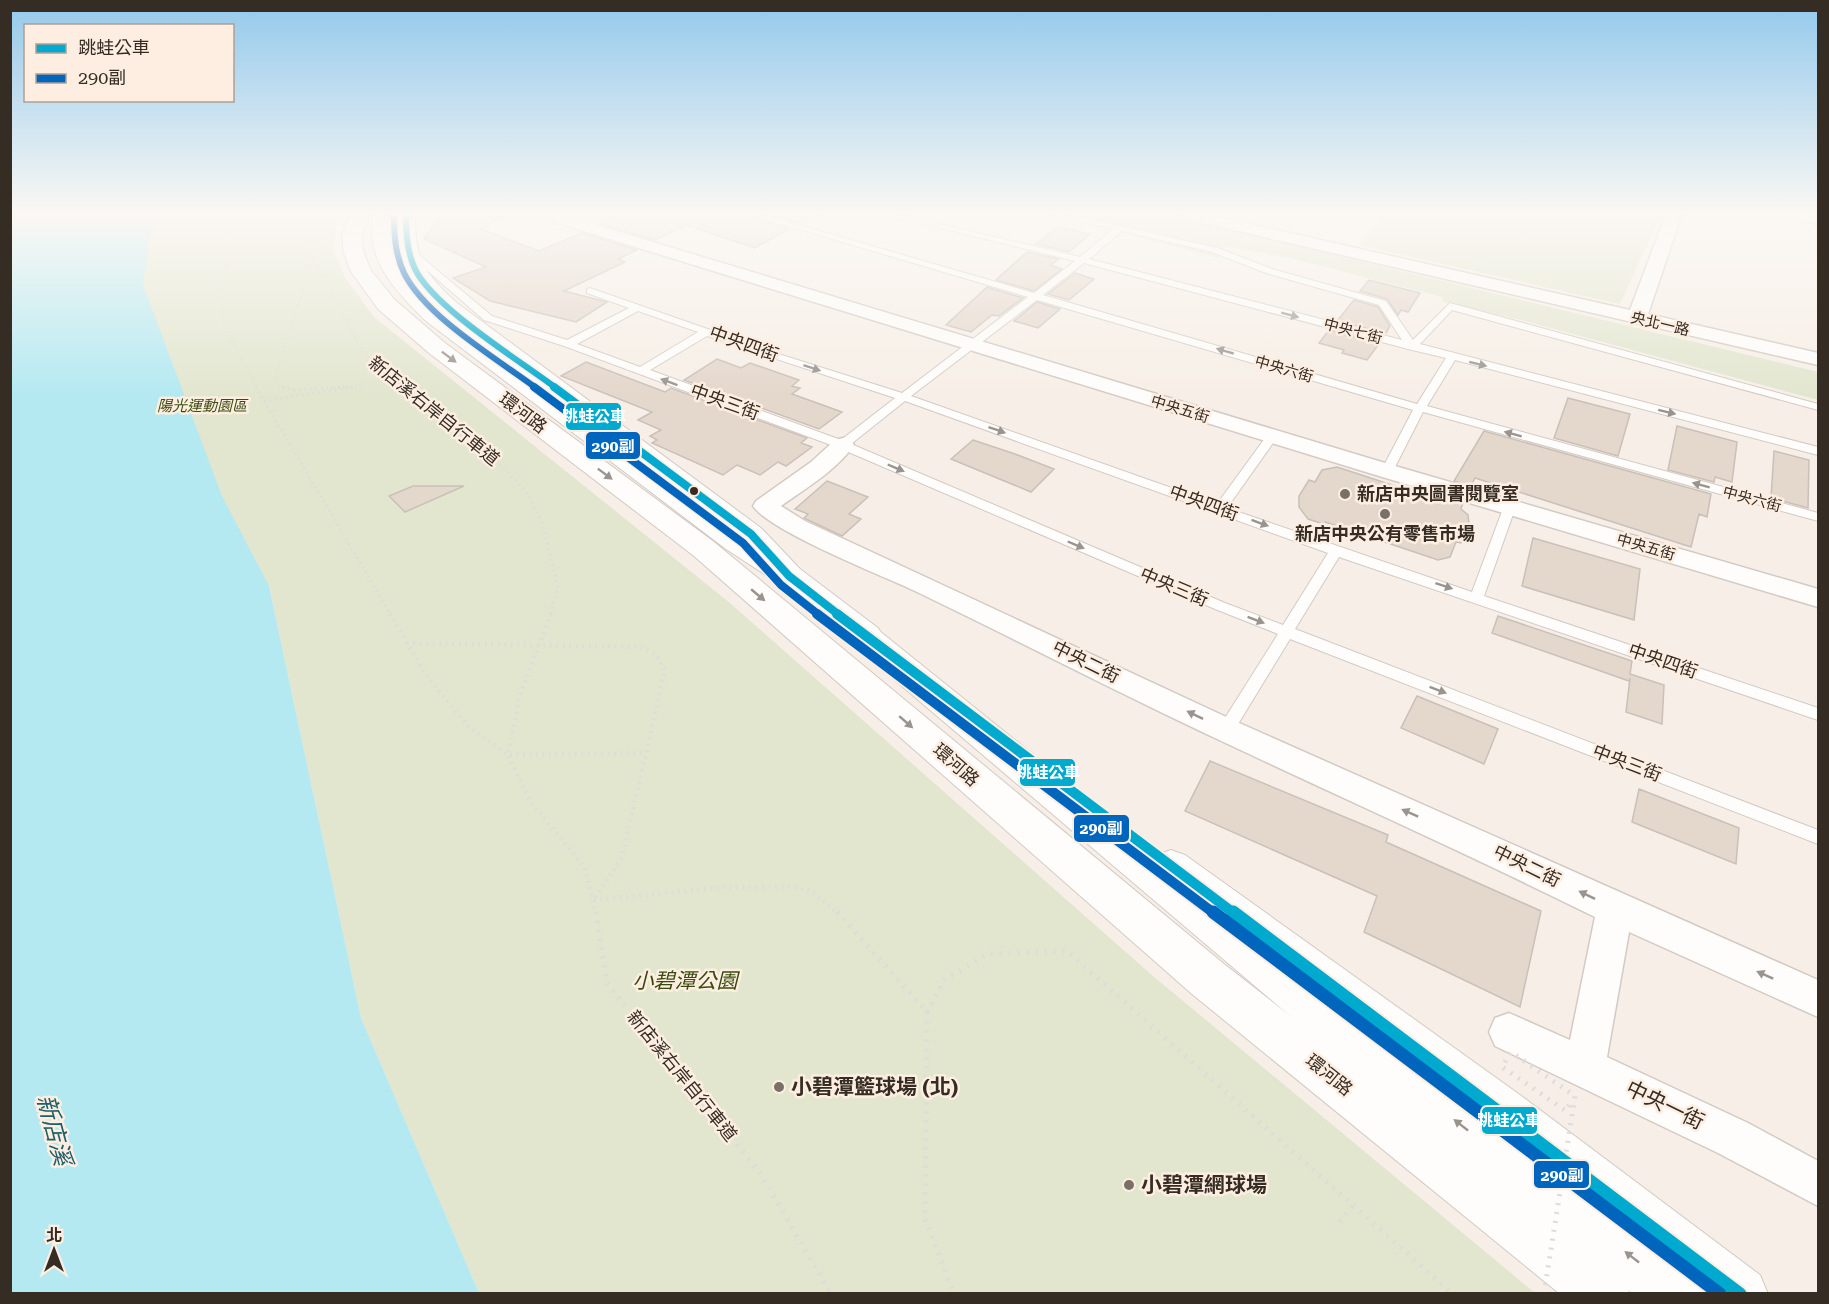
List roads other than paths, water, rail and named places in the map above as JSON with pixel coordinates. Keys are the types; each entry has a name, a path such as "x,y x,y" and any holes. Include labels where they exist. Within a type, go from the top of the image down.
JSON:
{"main road":[{"name":"環河路","path":"364,275 386,304 437,348 704,549 1208,979 1603,1293"},
{"name":"環河路","path":"394,275 402,286 434,316 726,535 789,576 1741,1293"},
{"path":"418,275 421,282 449,308 751,534 789,576"},
{"path":"841,617 1229,939 1677,1293"}],"street":[{"name":"中央五街","path":"741,275 1387,471 1818,598"},
{"name":"央北一路","path":"1450,275 1818,359"},
{"path":"1637,318 1652,275"},
{"name":"中央二街","path":"843,445 819,467 765,506 795,526 923,584 1226,730 1485,846 1615,909 1818,999"},
{"path":"1579,1083 1615,909"},
{"name":"中央一街","path":"1509,1032 1579,1083 1818,1184"}],"lane":[{"name":"中央三街","path":"437,275 488,318 568,344 843,445 1220,606 1818,837"},
{"name":"中央六街","path":"964,275 1420,408 1818,518"},
{"name":"中央二街","path":"843,445 901,396 1064,275"},
{"name":"中央七街","path":"1139,275 1818,452"},
{"path":"1283,275 1383,303 1412,347 1450,306 1818,407"},
{"name":"中央四街","path":"590,291 782,358 901,396 1336,551 1818,714"},
{"path":"568,344 637,308"},
{"path":"641,371 708,331"},
{"path":"1387,471 1420,408 1452,357"},
{"path":"1220,509 1272,436"},
{"path":"1477,597 1510,506"},
{"path":"1226,730 1336,551"}],"water":[{"name":"新店溪","path":"10,275 144,275 143,285 222,496 269,586 361,1018 479,1293 11,1293"}],"place":[{"name":"新店中央圖書閱覽室","path":"1345,494"},
{"name":"新店中央公有零售市場","path":"1385,514"},
{"name":"小碧潭籃球場 (北)","path":"779,1087"},
{"name":"小碧潭網球場","path":"1129,1185"}],"park label":[{"name":"陽光運動園區","path":"202,406"},
{"name":"小碧潭公園","path":"685,981"}]}
